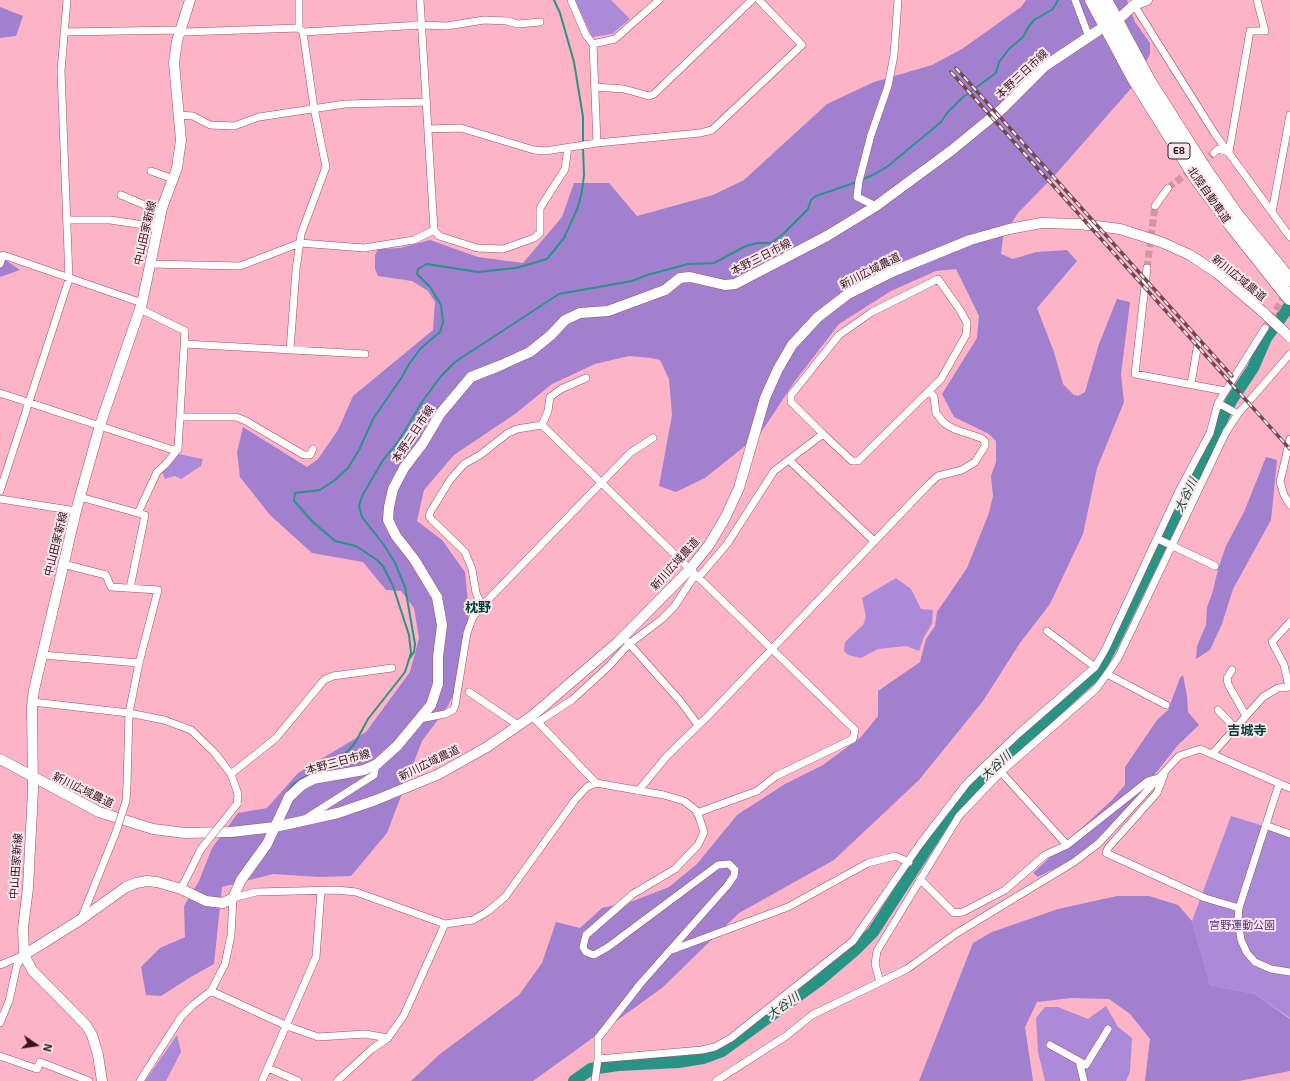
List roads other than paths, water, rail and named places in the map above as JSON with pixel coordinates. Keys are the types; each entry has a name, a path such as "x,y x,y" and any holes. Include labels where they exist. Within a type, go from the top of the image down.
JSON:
{"highway":[{"name":"北陸自動車道","path":"1092,0 1134,78 1196,177 1230,223 1288,288"},
{"name":"北陸自動車道","path":"1105,0 1149,82 1196,158 1288,288"}],"main road":[{"name":"中山田家新線","path":"102,1081 98,1055 92,1035 86,1025 32,970 24,955 23,928 29,867 33,778 33,702 42,655 76,511 100,425 141,306 161,212 173,179 180,152 179,115 174,63 180,30 190,0"},
{"path":"1122,16 1134,5 1147,0"},
{"name":"本野三日市線","path":"232,898 241,880 258,858 289,797 302,785 313,779 364,770 376,765 388,756 431,704 438,684 438,657 442,625 437,598 414,559 396,536 388,520 389,507 393,489 404,468 423,443 440,414 471,376 500,366 530,352 551,335 565,320 580,313 608,311 666,290 680,278 690,277 725,285 735,284 828,236 876,206 952,150 1002,109 1046,66 1099,30"},
{"name":"新川広域農道","path":"0,759 99,812 153,829 185,833 232,832 275,827 338,813 376,800 439,774 487,747 518,725 535,719 582,675 626,640 694,574 725,518 739,488 764,398 778,368 792,345 818,317 848,294 894,270 970,240 1009,229 1040,223 1080,224 1120,229 1161,242 1190,255 1217,273 1263,312 1290,338"},
{"path":"24,955 80,920 126,887 136,883 147,881 157,882 181,889 206,901 223,903 232,898"}],"street":[{"path":"0,491 69,279 68,220 62,126 61,71 67,0"},
{"path":"290,350 296,270 300,243 326,167 314,108 301,30 299,0"},
{"path":"420,0 434,230 439,236 477,248 503,249 534,238 540,233 540,208 565,169 568,147"},
{"path":"571,0 586,35 592,44 598,143"},
{"path":"592,44 615,39 659,0"},
{"path":"595,88 624,89 649,96 654,94 752,0"},
{"path":"428,129 461,128 534,150 545,151 598,143 712,130 802,45 759,0"},
{"path":"876,206 857,197 859,181 871,135 888,86 894,55 898,4 891,0"},
{"path":"1075,0 1089,36"},
{"path":"1229,152 1250,31 1265,31 1257,0"},
{"path":"1134,5 1215,134 1290,237"},
{"path":"64,32 180,30 184,32 301,30 422,25 447,26 484,20 507,21 518,24 540,22"},
{"path":"179,115 193,116 210,125 234,126 259,117 345,104 427,102"},
{"path":"1272,212 1290,115"},
{"path":"1214,153 1218,149 1229,152"},
{"path":"152,171 173,179"},
{"path":"1155,206 1168,188"},
{"path":"120,195 161,212"},
{"path":"68,220 110,220 158,227"},
{"path":"151,264 240,266 300,243 364,248 414,240 434,230"},
{"path":"0,264 3,255 141,306 185,331 178,449 166,464 157,472 138,513"},
{"path":"1147,268 1135,374 1225,391"},
{"path":"938,279 960,310 967,323 966,335 949,368 929,391 858,461 852,461 791,402 791,395 839,335 872,312 938,279"},
{"path":"598,1059 702,1050 715,1047 731,1038 853,941 967,783 1018,734 1095,667 1106,648 1179,491 1210,433 1218,403 1265,328"},
{"path":"1191,384 1198,343"},
{"path":"185,344 365,354"},
{"path":"880,982 875,964 877,951 959,816 1001,772 1096,689 1108,674 1136,623 1226,432 1238,414 1290,354"},
{"path":"542,425 548,411 550,397 562,389 586,378"},
{"path":"638,791 667,756 938,476 962,470 975,462 985,446 985,441 981,438 954,429 939,418 936,413 934,397 929,391"},
{"path":"0,393 170,449 178,449"},
{"path":"1218,403 1238,414"},
{"path":"181,417 236,417 246,421 304,455 310,454 313,449"},
{"path":"482,606 476,593 472,569 465,552 429,516 450,480 464,464 480,455 508,433 517,429 542,425"},
{"path":"542,425 600,484 855,730 856,734 853,739 776,776 757,791 697,813"},
{"path":"698,725 682,702 626,640 662,619 674,607 694,574 727,544 774,472 823,434"},
{"path":"420,719 445,714 453,710 455,706 467,633 473,617 482,606 630,453 653,438"},
{"path":"1290,439 1280,482 1284,495 1290,505"},
{"path":"789,460 874,541"},
{"path":"80,497 144,515 130,588"},
{"path":"0,499 76,511"},
{"path":"1158,539 1215,566"},
{"path":"63,564 106,575 111,587 158,590 139,663 129,712 126,801 116,832 80,920"},
{"path":"1213,753 1268,694 1278,688 1289,687 1284,665 1272,642 1290,622"},
{"path":"1047,631 1095,667"},
{"path":"42,655 139,663"},
{"path":"231,774 276,738 324,680 333,676 392,668"},
{"path":"1232,670 1227,678 1228,684 1246,716"},
{"path":"1108,674 1166,704"},
{"path":"469,692 518,725"},
{"path":"33,702 129,712 164,720 191,730 214,752 231,774 238,794 237,804 201,848 181,889"},
{"path":"1218,710 1235,728"},
{"path":"535,719 596,783"},
{"path":"716,1081 786,1036 812,1015 907,969 957,933 1074,862 1099,843 1179,756 1192,750 1200,749 1213,753 1290,788"},
{"path":"301,821 374,776 376,765"},
{"path":"1001,772 1067,845"},
{"path":"920,879 954,912 963,912 1005,890 1046,855 1067,845 1148,781 1163,774"},
{"path":"1163,774 1157,793 1108,848 1106,853 1205,898 1239,908"},
{"path":"140,1081 181,1017 193,1005 211,992 225,964 231,935 232,898 256,892 356,892 445,924 473,920 487,912 505,897 575,800 587,787 596,783 684,801 697,813 704,832 698,845 675,869 633,894 586,935 583,947 586,952 594,955 608,947 718,865 729,864 735,870 734,876 727,886 696,919 671,950 641,983 598,1038 598,1059 594,1081"},
{"path":"1279,784 1239,908 1241,940 1247,953 1255,962 1271,969 1290,972"},
{"path":"1265,825 1290,834"},
{"path":"671,950 788,907 868,863 895,856 909,862"},
{"path":"262,1081 316,958 321,891"},
{"path":"337,1081 372,1049 388,1038 404,1014 445,924"},
{"path":"0,965 24,955"},
{"path":"0,1023 9,1001 17,965 24,955"},
{"path":"211,992 287,1026 318,1037 365,1034 388,1038"},
{"path":"1050,1045 1086,1065 1108,1029"},
{"path":"0,1056 37,1069 40,1062 89,1081"},
{"path":"1080,1061 1084,1081"},
{"path":"268,1068 298,1081"}],"waterway":[{"path":"554,0 560,13 574,62 583,117 583,143"},
{"path":"861,180 888,166 941,122 947,113 963,97 996,73 999,62 1009,49 1023,37 1034,20 1053,9 1058,0"},
{"path":"288,791 293,784 348,751 355,743 368,719 405,672 411,653 409,635 393,586 383,566 377,560 356,546 335,541 313,522 294,501 295,493 320,490 335,480 348,468 359,450 373,419 402,377 409,364 421,348 440,332 443,323 441,305 430,287 417,274 418,269 427,264 478,272 516,268 547,259 564,238 578,207 584,175 583,147"},
{"path":"410,658 414,652 415,644 405,587 395,563 384,545 362,517 359,506 362,496 383,460 398,442 422,402 441,376 455,362 559,294 632,281 647,275 688,264 714,263 746,246 757,243 771,243 782,235 808,209 811,200 816,196 857,182"},
{"name":"大谷川","path":"574,1081 591,1069 618,1065 679,1062 703,1058 722,1051 820,980 854,951 873,932 944,822 972,788 1098,672 1231,401 1253,368 1266,338 1290,305"}],"tunnel":[{"path":"1168,188 1214,153"},
{"path":"1147,268 1155,206"},
{"path":"1265,328 1287,292"}],"railway":[{"path":"956,68 1232,376"},
{"path":"951,72 1290,449"}],"district":[{"name":"枕野","path":"478,608"},
{"name":"吉城寺","path":"1247,731"}],"park label":[{"name":"宮野運動公園","path":"1242,925"}]}
